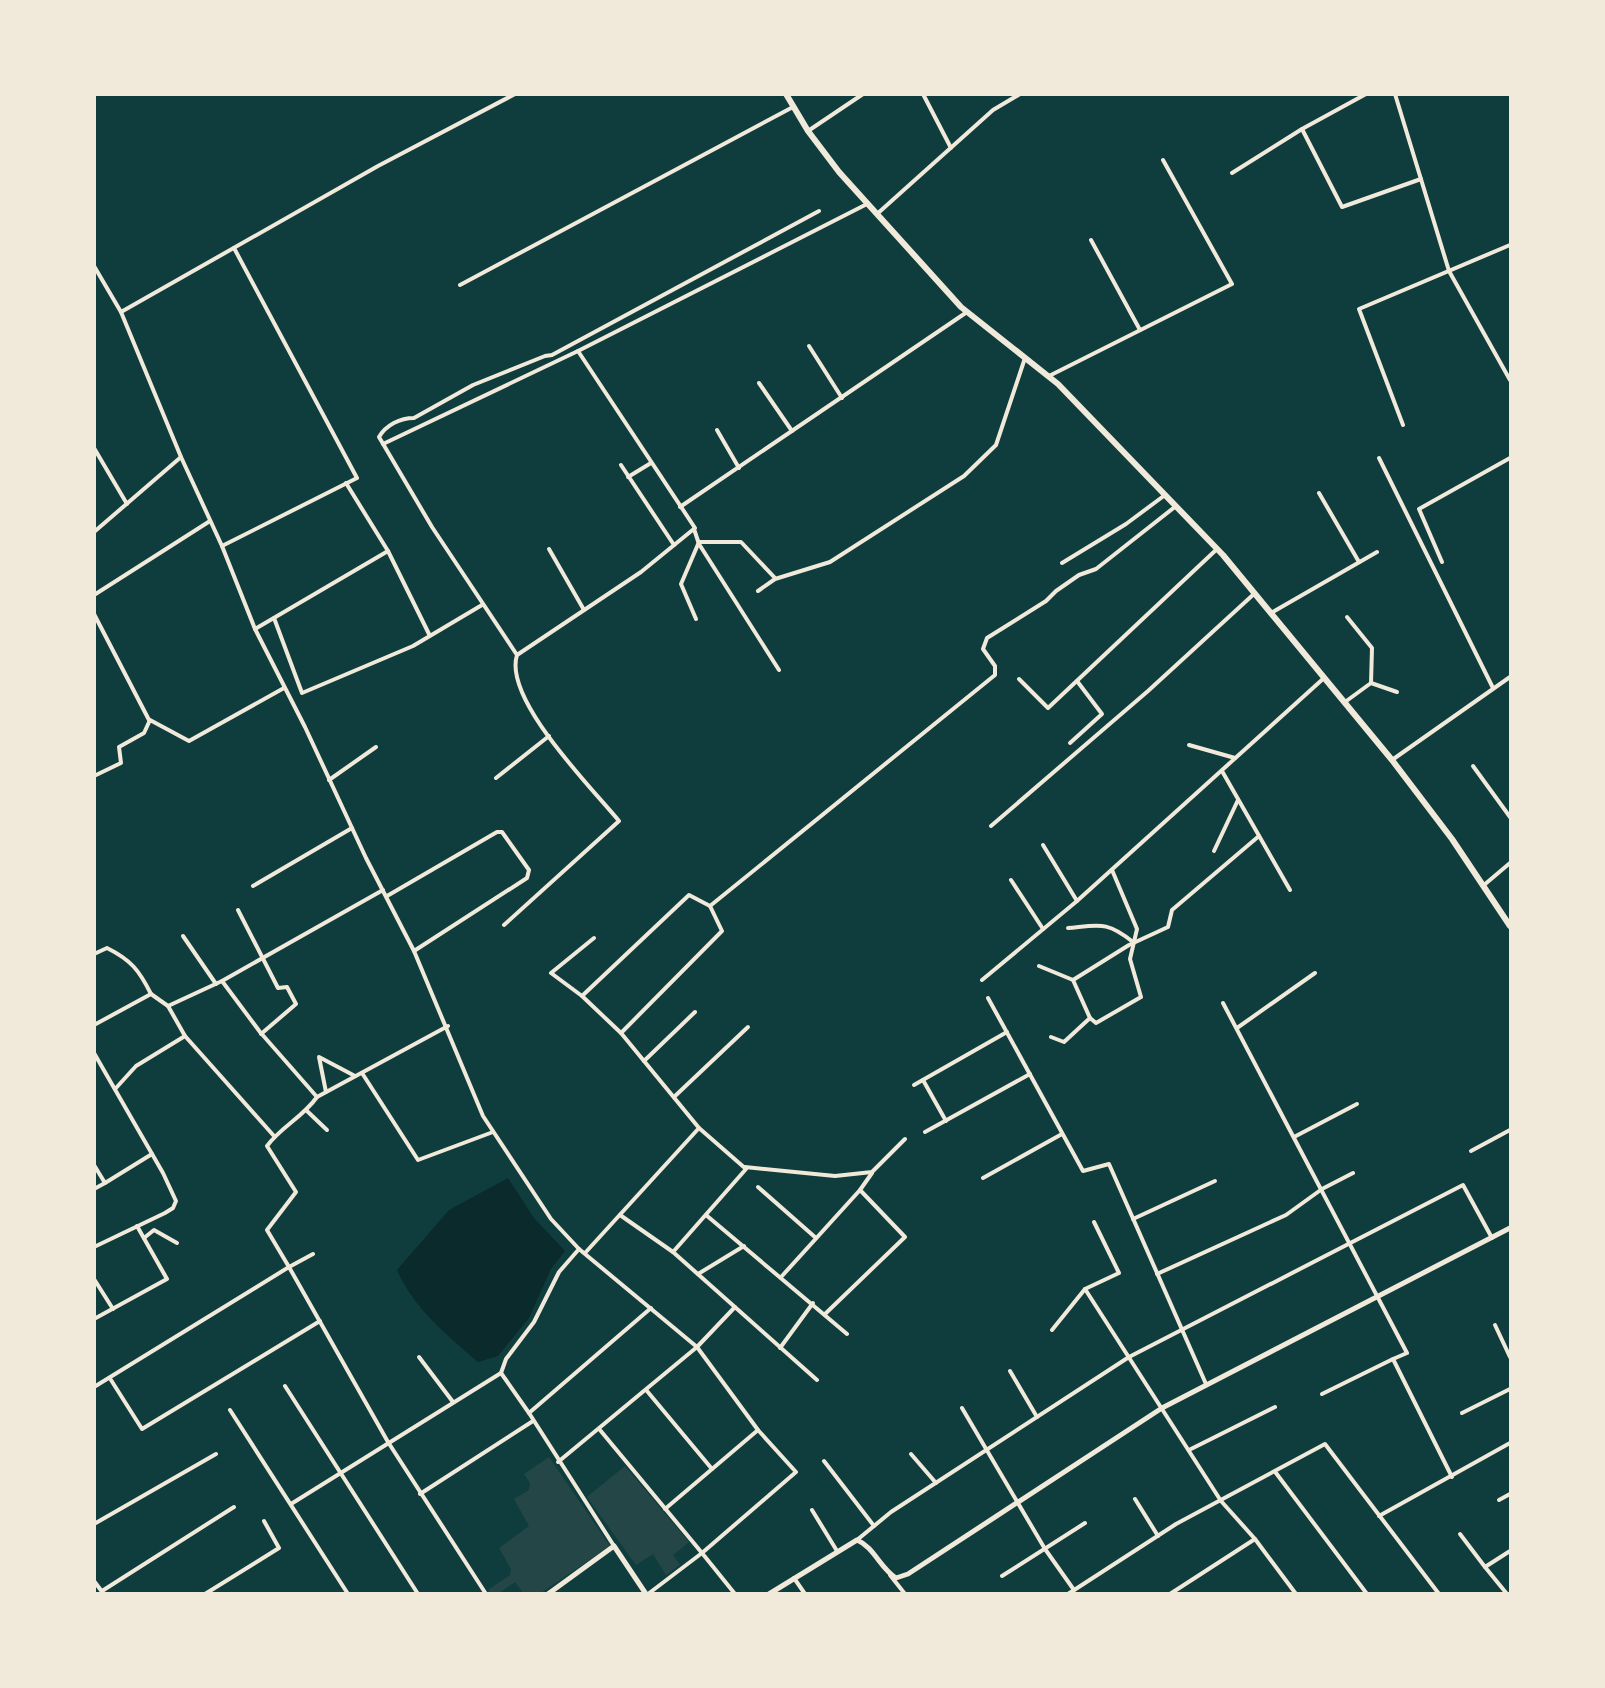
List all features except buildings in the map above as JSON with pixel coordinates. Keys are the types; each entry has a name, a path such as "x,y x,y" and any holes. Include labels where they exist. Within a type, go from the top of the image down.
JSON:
{"main road":[{"path":"786,94 808,131 839,172 968,312 1049,376 1217,549 1392,760 1510,926"}],"street":[{"path":"121,312 378,166 515,94"},
{"path":"808,131 862,94"},
{"path":"923,94 951,148"},
{"path":"877,214 993,110 1020,94"},
{"path":"1232,173 1302,129 1366,94"},
{"path":"1395,94 1449,271 1510,380"},
{"path":"460,285 793,107"},
{"path":"1302,129 1342,207 1421,179"},
{"path":"1049,376 1232,284 1163,160"},
{"path":"383,444 578,351 867,204"},
{"path":"517,656 482,605 383,444 379,437 384,429 404,418 414,418 473,385 552,355 819,211"},
{"path":"1091,240 1140,330"},
{"path":"1403,425 1359,309 1510,245"},
{"path":"222,546 357,478 234,248"},
{"path":"95,270 121,312 181,457 222,546 255,629 414,951 448,1026 483,1116 551,1218 579,1249 697,1347 758,1430 796,1472 702,1553 647,1593 501,1373"},
{"path":"680,507 968,312"},
{"path":"809,346 842,398"},
{"path":"578,351 694,529 699,542 779,670"},
{"path":"758,591 775,579 830,562 964,476 996,445 1025,357"},
{"path":"759,383 792,432"},
{"path":"717,430 739,468"},
{"path":"94,448 127,504"},
{"path":"94,532 181,457"},
{"path":"1379,458 1493,688"},
{"path":"1442,562 1419,509 1510,458"},
{"path":"628,477 651,463"},
{"path":"621,465 674,545"},
{"path":"346,483 388,551 429,634"},
{"path":"1319,493 1359,562"},
{"path":"1062,563 1126,524 1165,495"},
{"path":"710,906 995,675 994,666 983,649 987,638 1046,601 1079,575 1096,569 1176,506"},
{"path":"94,595 210,521"},
{"path":"504,925 619,821 537,722 519,689 513,667 517,656 641,572 694,529"},
{"path":"699,542 741,542 775,579"},
{"path":"696,619 681,584 699,542"},
{"path":"549,549 585,610"},
{"path":"1019,679 1048,708 1217,549"},
{"path":"255,629 388,551"},
{"path":"1271,613 1377,552"},
{"path":"991,826 1148,691 1255,593"},
{"path":"274,618 302,693 413,646 429,634 482,605"},
{"path":"94,614 150,720 189,741 285,688"},
{"path":"1347,617 1372,648 1371,683"},
{"path":"982,980 1077,901 1325,677"},
{"path":"1392,760 1510,677"},
{"path":"1070,743 1102,714 1077,681"},
{"path":"1371,683 1397,692"},
{"path":"1345,702 1371,683"},
{"path":"95,774 121,763 119,747 144,733 150,720"},
{"path":"496,778 549,736"},
{"path":"1189,745 1236,759"},
{"path":"329,780 376,747"},
{"path":"1473,766 1510,817"},
{"path":"1222,771 1290,890"},
{"path":"1214,851 1239,800"},
{"path":"254,886 352,828"},
{"path":"387,896 497,832 502,832 529,870 527,878 414,951"},
{"path":"1073,980 1134,942 1168,927 1172,910 1259,836"},
{"path":"1042,845 1077,901"},
{"path":"1483,886 1510,863"},
{"path":"1039,966 1073,980 1090,1018 1096,1023 1141,997 1130,959 1137,929 1112,870"},
{"path":"1011,880 1043,929"},
{"path":"168,1006 222,981 384,890"},
{"path":"582,996 689,895 710,906 722,930 621,1033"},
{"path":"238,910 278,988 287,987 297,1004 261,1034"},
{"path":"1068,928 1103,924 1119,931 1134,942"},
{"path":"183,936 216,984"},
{"path":"594,938 551,973 582,996 621,1033 699,1128 744,1167 835,1176 872,1172"},
{"path":"94,954 107,948 138,969 151,994 168,1006 185,1036 274,1136"},
{"path":"1237,1028 1315,973"},
{"path":"222,981 261,1034 317,1097"},
{"path":"94,1025 151,994"},
{"path":"988,998 1083,1171 1109,1164 1206,1384"},
{"path":"1223,1003 1407,1353 1322,1394"},
{"path":"644,1061 694,1011"},
{"path":"1051,1037 1064,1042 1090,1018"},
{"path":"448,1026 317,1097 308,1111 274,1136 267,1146 296,1192 267,1230 388,1442 486,1593"},
{"path":"674,1097 748,1027"},
{"path":"914,1084 1007,1032"},
{"path":"116,1088 136,1066 185,1036"},
{"path":"94,1053 116,1088 176,1201 173,1208 165,1213 94,1247"},
{"path":"326,1092 319,1057 356,1076"},
{"path":"362,1073 418,1160 493,1132"},
{"path":"925,1132 1030,1074"},
{"path":"923,1080 946,1121"},
{"path":"1294,1137 1357,1104"},
{"path":"308,1111 327,1130"},
{"path":"585,1253 699,1128"},
{"path":"1471,1151 1510,1130"},
{"path":"983,1178 1062,1134"},
{"path":"782,1276 860,1190 872,1172 904,1139"},
{"path":"94,1189 152,1154"},
{"path":"94,1165 105,1183"},
{"path":"674,1252 746,1169 744,1167"},
{"path":"1157,1274 1286,1215 1322,1189 1353,1173"},
{"path":"1133,1219 1215,1181"},
{"path":"769,1593 857,1540 936,1483 1129,1357 1463,1185 1492,1238"},
{"path":"758,1187 816,1238"},
{"path":"825,1314 905,1237 860,1190"},
{"path":"620,1215 674,1252 817,1380"},
{"path":"706,1215 782,1276 847,1334"},
{"path":"1052,1330 1085,1289 1119,1274 1094,1222"},
{"path":"94,1319 167,1279 137,1226"},
{"path":"887,1572 896,1578 908,1574 1162,1408 1510,1228"},
{"path":"144,1238 154,1230 177,1243"},
{"path":"698,1274 744,1246"},
{"path":"291,1504 501,1373 506,1359 534,1322 559,1272 579,1249"},
{"path":"94,1388 111,1380 289,1267 314,1254"},
{"path":"94,1279 114,1309"},
{"path":"1085,1289 1221,1501 1255,1539 1296,1593"},
{"path":"780,1348 813,1303"},
{"path":"558,1462 647,1391 697,1347 735,1307"},
{"path":"529,1413 651,1308"},
{"path":"111,1380 142,1429 320,1321"},
{"path":"1495,1325 1510,1357"},
{"path":"419,1357 453,1402"},
{"path":"1393,1359 1452,1476"},
{"path":"1010,1371 1037,1417"},
{"path":"285,1386 418,1593"},
{"path":"1462,1413 1510,1389"},
{"path":"647,1391 712,1469"},
{"path":"1189,1450 1275,1407"},
{"path":"962,1408 1045,1549 1074,1590"},
{"path":"230,1410 348,1593"},
{"path":"420,1494 533,1421"},
{"path":"600,1430 735,1593"},
{"path":"665,1509 758,1430"},
{"path":"1378,1516 1510,1443"},
{"path":"1068,1593 1158,1536 1325,1444 1439,1593"},
{"path":"94,1524 216,1454"},
{"path":"911,1454 936,1483"},
{"path":"824,1461 874,1526"},
{"path":"1276,1473 1367,1593"},
{"path":"1499,1500 1510,1494"},
{"path":"1135,1499 1158,1536"},
{"path":"94,1581 102,1592 234,1507"},
{"path":"812,1510 837,1551"},
{"path":"205,1593 279,1548 264,1521"},
{"path":"1002,1576 1085,1523"},
{"path":"1460,1534 1508,1593"},
{"path":"1170,1593 1255,1539"},
{"path":"857,1540 866,1544 905,1593"},
{"path":"548,1593 614,1546"},
{"path":"1485,1567 1510,1551"},
{"path":"794,1578 805,1593"}],"shaded area":[{"path":"508,1178 534,1218 565,1251 551,1269 529,1318 498,1356 478,1362 422,1309 412,1297 397,1270 449,1210"},
{"path":"549,1457 610,1546 541,1593 523,1593 515,1582 499,1593 490,1593 488,1590 510,1575 511,1569 499,1548 529,1526 514,1499 529,1490 530,1483 524,1474"},
{"path":"625,1466 689,1542 673,1555 680,1565 666,1575 653,1554 636,1565 587,1497"}]}
